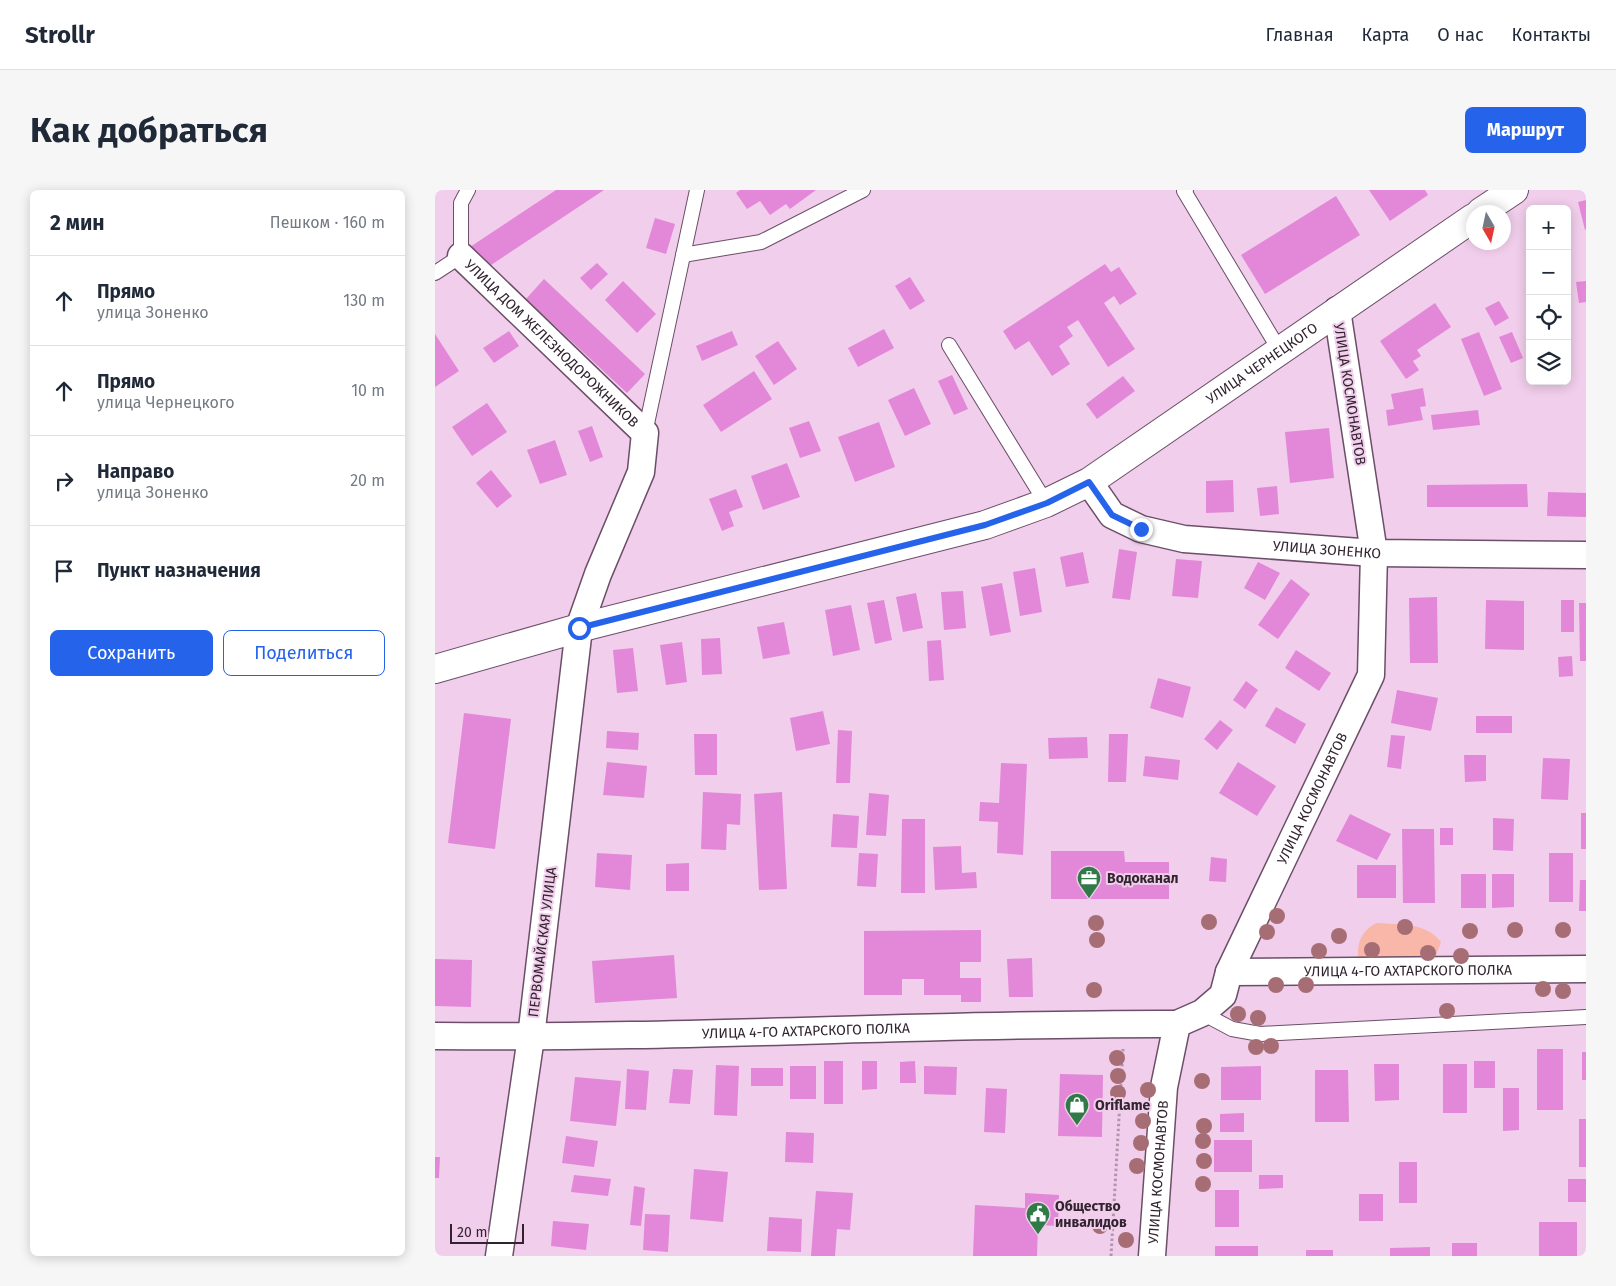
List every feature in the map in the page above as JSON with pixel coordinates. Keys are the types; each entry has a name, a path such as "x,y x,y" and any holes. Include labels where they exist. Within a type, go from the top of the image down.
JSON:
{"street":[{"path":"1492,205 1514,190"},
{"name":"УЛИЦА ЧЕРНЕЦКОГО","path":"1047,503 1089,482 1466,223"},
{"name":"УЛИЦА ДОМ ЖЕЛЕЗНОДОРОЖНИКОВ","path":"461,256 645,433 641,472 598,574 579,628"},
{"name":"УЛИЦА КОСМОНАВТОВ","path":"1152,1256 1164,1087 1177,1024 1202,1013 1223,995 1229,972 1371,675 1374,553 1337,310"},
{"name":"УЛИЦА ЗОНЕНКО","path":"1089,482 1112,515 1141,529 1175,537 1374,553 1586,555"},
{"path":"435,669 579,628 985,525 1047,503"},
{"name":"ПЕРВОМАЙСКАЯ УЛИЦА","path":"499,1256 531,1037 579,628"},
{"name":"УЛИЦА 4-ГО АХТАРСКОГО ПОЛКА","path":"1229,972 1586,969"},
{"name":"УЛИЦА 4-ГО АХТАРСКОГО ПОЛКА","path":"435,1036 531,1037 1177,1024"}],"lane":[{"path":"435,273 461,256 461,203 468,190"},
{"path":"645,433 697,190"},
{"path":"683,255 761,242 863,190"},
{"path":"1186,190 1184,191 1280,351"},
{"path":"949,345 1047,503"},
{"path":"1202,1013 1231,1029 1260,1034 1586,1017"}],"path":[{"path":"1111,1256 1125,1024"}],"shaded area":[{"path":"1377,923 1412,926 1428,931 1441,942 1435,959 1360,963 1358,951 1363,934"}],"building":[{"path":"556,190 604,190 485,269 470,247"},
{"path":"740,190 816,190 790,209 786,204 770,215 760,201 747,209 736,193"},
{"path":"1369,190 1425,190 1428,195 1390,221"},
{"path":"1336,196 1360,235 1265,294 1241,255"},
{"path":"1586,200 1586,229 1585,230 1578,202"},
{"path":"655,218 675,224 666,254 646,248"},
{"path":"597,263 608,274 591,290 580,278"},
{"path":"1105,264 1111,272 1119,267 1137,294 1120,305 1114,296 1104,303 1135,349 1108,367 1078,320 1067,327 1073,336 1059,346 1070,364 1052,376 1029,341 1015,350 1003,331"},
{"path":"910,277 925,301 910,310 895,286"},
{"path":"544,279 645,374 627,393 526,299"},
{"path":"623,281 656,314 637,333 605,300"},
{"path":"1586,281 1586,302 1579,303 1576,282"},
{"path":"1499,301 1509,318 1495,326 1485,308"},
{"path":"1435,303 1451,327 1417,350 1421,356 1413,361 1419,370 1406,379 1380,341"},
{"path":"884,329 894,348 858,367 848,348"},
{"path":"509,331 519,346 494,363 483,348"},
{"path":"732,331 738,345 702,361 696,346"},
{"path":"1479,332 1502,389 1484,396 1461,339"},
{"path":"1512,332 1523,358 1511,363 1499,337"},
{"path":"435,334 459,371 435,387"},
{"path":"778,341 797,369 774,385 755,356"},
{"path":"754,371 772,399 721,432 703,405"},
{"path":"952,375 968,409 954,415 938,381"},
{"path":"1123,376 1135,391 1097,419 1086,404"},
{"path":"914,388 931,424 905,436 888,400"},
{"path":"1423,388 1426,406 1420,407 1423,420 1388,426 1386,410 1394,409 1391,394"},
{"path":"487,403 507,432 472,456 452,427"},
{"path":"1478,410 1480,425 1433,430 1431,415"},
{"path":"809,421 821,451 800,458 789,428"},
{"path":"879,422 895,467 855,482 838,437"},
{"path":"592,426 603,457 590,462 578,431"},
{"path":"1329,428 1334,478 1290,483 1285,432"},
{"path":"555,440 567,475 540,484 527,450"},
{"path":"787,463 800,497 763,510 751,476"},
{"path":"491,470 512,496 497,508 476,483"},
{"path":"1233,480 1234,512 1206,513 1206,481"},
{"path":"1527,484 1528,507 1427,507 1427,485"},
{"path":"1277,486 1279,514 1260,516 1257,488"},
{"path":"736,489 743,507 729,512 734,526 722,531 709,499"},
{"path":"1548,492 1586,493 1586,517 1547,516"},
{"path":"1119,549 1137,552 1130,600 1112,598"},
{"path":"1083,552 1089,583 1066,587 1060,557"},
{"path":"1176,559 1202,561 1198,598 1172,596"},
{"path":"1258,562 1280,573 1265,600 1244,588"},
{"path":"1035,568 1042,612 1020,616 1013,572"},
{"path":"1291,579 1310,594 1278,639 1258,625"},
{"path":"1002,583 1011,632 990,636 981,587"},
{"path":"963,591 966,628 944,630 941,592"},
{"path":"916,593 923,628 903,632 896,597"},
{"path":"1437,597 1438,663 1410,663 1409,598"},
{"path":"884,600 892,640 875,644 867,603"},
{"path":"1486,600 1524,601 1524,650 1485,649"},
{"path":"1561,600 1574,600 1574,632 1561,632"},
{"path":"1579,603 1586,603 1586,661 1580,661"},
{"path":"851,605 860,650 833,656 825,610"},
{"path":"784,622 790,654 763,659 757,627"},
{"path":"720,638 722,674 702,675 701,639"},
{"path":"941,640 944,680 929,681 927,641"},
{"path":"682,642 687,682 666,685 660,645"},
{"path":"633,648 638,691 617,693 613,650"},
{"path":"1296,650 1331,673 1319,691 1285,668"},
{"path":"1572,656 1573,676 1559,677 1558,657"},
{"path":"1158,678 1191,687 1183,718 1150,708"},
{"path":"1246,681 1258,690 1245,709 1233,700"},
{"path":"1397,690 1438,698 1431,731 1391,723"},
{"path":"1276,707 1306,724 1295,744 1265,726"},
{"path":"823,711 830,744 796,751 790,718"},
{"path":"464,713 511,719 495,849 448,843"},
{"path":"1476,716 1512,716 1512,733 1476,733"},
{"path":"1220,720 1233,730 1217,750 1204,739"},
{"path":"838,730 852,731 850,783 836,783"},
{"path":"607,731 639,733 638,750 606,748"},
{"path":"694,734 717,734 717,775 695,775"},
{"path":"1109,734 1128,734 1126,782 1108,782"},
{"path":"1391,735 1405,736 1401,769 1387,767"},
{"path":"1087,737 1088,758 1049,759 1048,738"},
{"path":"1464,755 1486,755 1486,781 1465,782"},
{"path":"1145,756 1180,760 1178,780 1143,776"},
{"path":"1543,758 1570,759 1568,800 1541,799"},
{"path":"607,762 647,766 644,798 603,795"},
{"path":"1238,762 1276,786 1257,816 1219,793"},
{"path":"1001,763 1027,764 1023,855 997,853 998,822 979,821 980,802 999,803"},
{"path":"703,792 741,794 740,825 727,824 726,850 701,849"},
{"path":"782,792 787,889 759,890 754,794"},
{"path":"869,793 889,795 886,836 866,835"},
{"path":"1581,813 1586,813 1586,849 1581,849"},
{"path":"833,814 859,816 857,848 831,847"},
{"path":"1350,814 1391,834 1377,860 1336,841"},
{"path":"1493,818 1514,819 1513,851 1493,850"},
{"path":"902,819 925,819 925,893 901,893"},
{"path":"1440,828 1453,828 1453,845 1440,845"},
{"path":"1402,829 1434,829 1435,903 1403,903"},
{"path":"961,846 962,873 976,872 977,888 935,890 933,847"},
{"path":"1051,851 1124,851 1125,862 1169,862 1169,899 1051,899"},
{"path":"597,853 632,855 630,890 595,887"},
{"path":"859,853 878,854 876,887 857,886"},
{"path":"1549,853 1573,853 1573,902 1549,902"},
{"path":"1211,857 1227,859 1226,882 1209,881"},
{"path":"689,863 689,891 666,891 666,864"},
{"path":"1357,865 1396,865 1396,898 1357,898"},
{"path":"1461,874 1486,874 1486,908 1461,908"},
{"path":"1492,874 1514,874 1514,907 1492,908"},
{"path":"1580,880 1586,880 1586,911 1579,911"},
{"path":"981,930 981,962 960,962 960,978 981,978 981,1002 961,1002 961,995 924,995 924,979 902,979 902,995 864,995 864,931"},
{"path":"674,955 677,998 595,1003 592,961"},
{"path":"1032,958 1033,997 1009,997 1007,959"},
{"path":"435,959 472,960 471,1007 435,1006"},
{"path":"1537,1049 1563,1049 1563,1110 1537,1110"},
{"path":"1582,1052 1586,1052 1586,1080 1582,1080"},
{"path":"824,1061 843,1061 843,1104 824,1104"},
{"path":"862,1061 877,1061 877,1089 862,1090"},
{"path":"915,1061 916,1083 900,1083 900,1062"},
{"path":"1474,1061 1495,1061 1495,1088 1474,1088"},
{"path":"1374,1064 1399,1064 1399,1100 1375,1101"},
{"path":"1443,1064 1467,1064 1467,1113 1443,1113"},
{"path":"716,1065 739,1066 737,1116 714,1115"},
{"path":"790,1066 816,1066 816,1099 790,1099"},
{"path":"924,1066 957,1067 956,1095 924,1094"},
{"path":"1261,1066 1261,1100 1221,1100 1221,1067"},
{"path":"751,1068 783,1068 783,1086 751,1086"},
{"path":"627,1069 649,1071 646,1110 625,1109"},
{"path":"673,1069 693,1070 690,1104 669,1103"},
{"path":"1315,1070 1348,1070 1349,1122 1315,1122"},
{"path":"1060,1074 1103,1075 1102,1137 1058,1136"},
{"path":"575,1077 621,1081 616,1126 570,1121"},
{"path":"986,1088 1007,1089 1005,1133 984,1132"},
{"path":"1503,1088 1519,1088 1519,1130 1503,1131"},
{"path":"1244,1113 1244,1132 1220,1132 1220,1114"},
{"path":"1579,1119 1586,1119 1586,1167 1579,1167"},
{"path":"786,1132 814,1133 813,1163 785,1162"},
{"path":"566,1136 598,1141 594,1167 562,1163"},
{"path":"1214,1140 1252,1140 1252,1172 1214,1172"},
{"path":"435,1157 440,1157 439,1178 435,1178"},
{"path":"1399,1162 1417,1162 1417,1203 1399,1203"},
{"path":"694,1169 728,1172 723,1222 690,1219"},
{"path":"574,1175 611,1179 608,1196 571,1192"},
{"path":"1259,1175 1283,1175 1283,1188 1259,1189"},
{"path":"1568,1179 1586,1179 1586,1202 1568,1202"},
{"path":"634,1186 645,1188 641,1226 630,1225"},
{"path":"1215,1190 1239,1190 1239,1227 1215,1227"},
{"path":"816,1191 853,1193 850,1230 837,1229 835,1256 811,1256"},
{"path":"1025,1193 1059,1195 1058,1226 1038,1225 1037,1256 973,1256 975,1205 1025,1208"},
{"path":"1359,1194 1383,1194 1383,1221 1359,1221"},
{"path":"645,1214 670,1215 668,1252 643,1250"},
{"path":"769,1217 802,1219 801,1252 767,1251"},
{"path":"553,1221 589,1224 586,1250 551,1246"},
{"path":"1539,1222 1577,1222 1577,1256 1539,1256"},
{"path":"1452,1243 1477,1243 1477,1256 1452,1256"},
{"path":"1215,1246 1258,1246 1258,1256 1215,1256"},
{"path":"1430,1247 1430,1256 1390,1256 1390,1248"},
{"path":"1306,1250 1333,1250 1333,1256 1306,1256"}],"place":[{"name":"Водоканал","path":"1089,899"},
{"name":"Oriflame","path":"1077,1126"},
{"name":"Общество инвалидов","path":"1038,1235"}],"route":[{"path":"579,628 985,525 1047,503 1089,482 1112,515 1141,529"}]}
